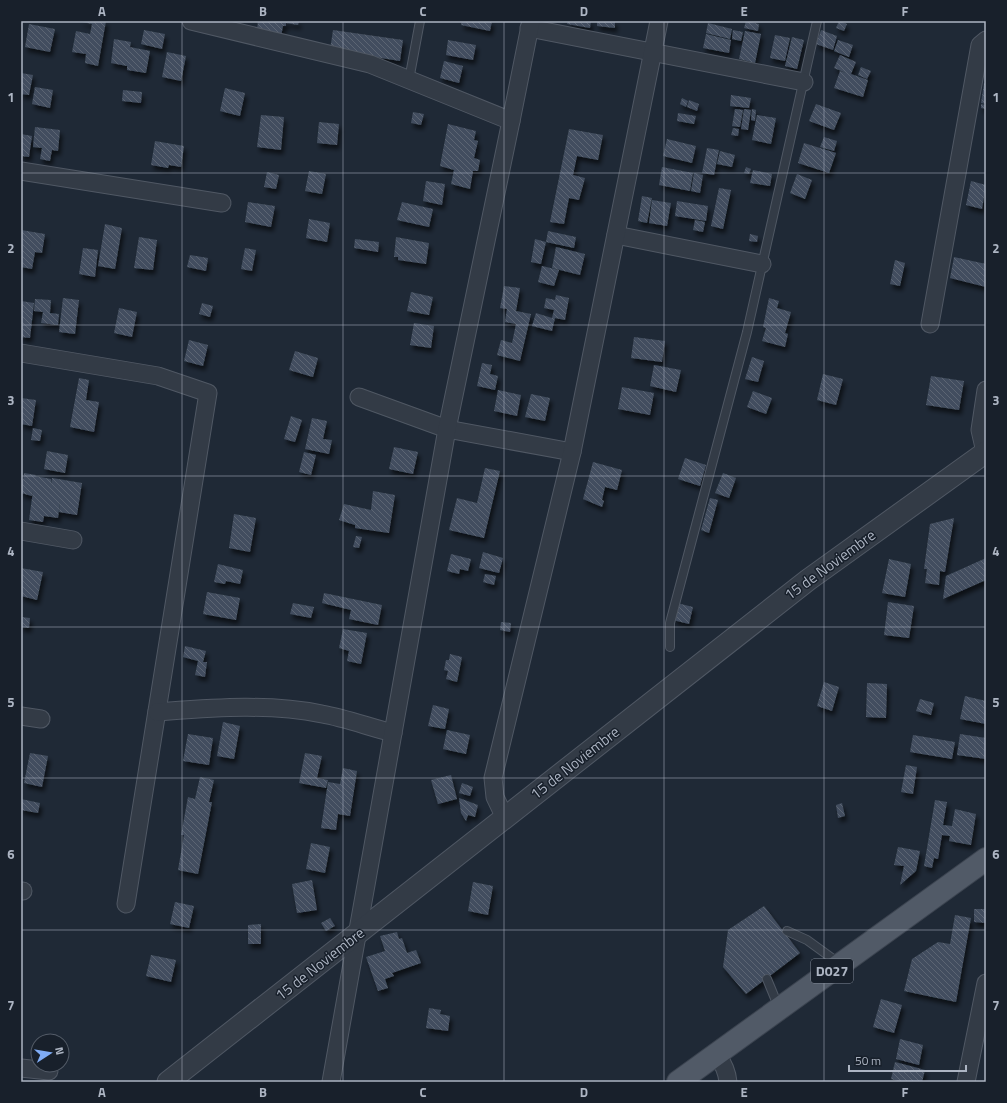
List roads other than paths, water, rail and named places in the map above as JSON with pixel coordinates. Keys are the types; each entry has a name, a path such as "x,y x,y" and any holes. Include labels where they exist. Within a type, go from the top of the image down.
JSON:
{"main road":[{"name":"D027","path":"678,1082 986,859"}],"street":[{"path":"191,21 370,64 511,121"},
{"path":"505,818 495,797 493,778 572,452 659,21"},
{"path":"331,1082 447,428 530,25 653,52 804,82"},
{"path":"930,324 980,45 986,40"},
{"path":"21,171 222,203"},
{"path":"616,235 762,264"},
{"path":"21,353 158,376 208,393 126,904"},
{"path":"986,390 980,430 986,452"},
{"path":"359,397 447,428 572,452"},
{"name":"15 de Noviembre","path":"168,1082 808,580 986,452"},
{"path":"21,531 73,540"},
{"path":"157,712 244,706 322,714 393,733"},
{"path":"21,716 41,719"},
{"path":"966,1082 985,991"},
{"path":"717,1054 728,1075 728,1082"}],"lane":[{"path":"409,80 420,21"},
{"path":"670,647 670,623 747,332 817,21"},
{"path":"787,931 806,940 841,964"},
{"path":"767,979 780,1009"}]}
